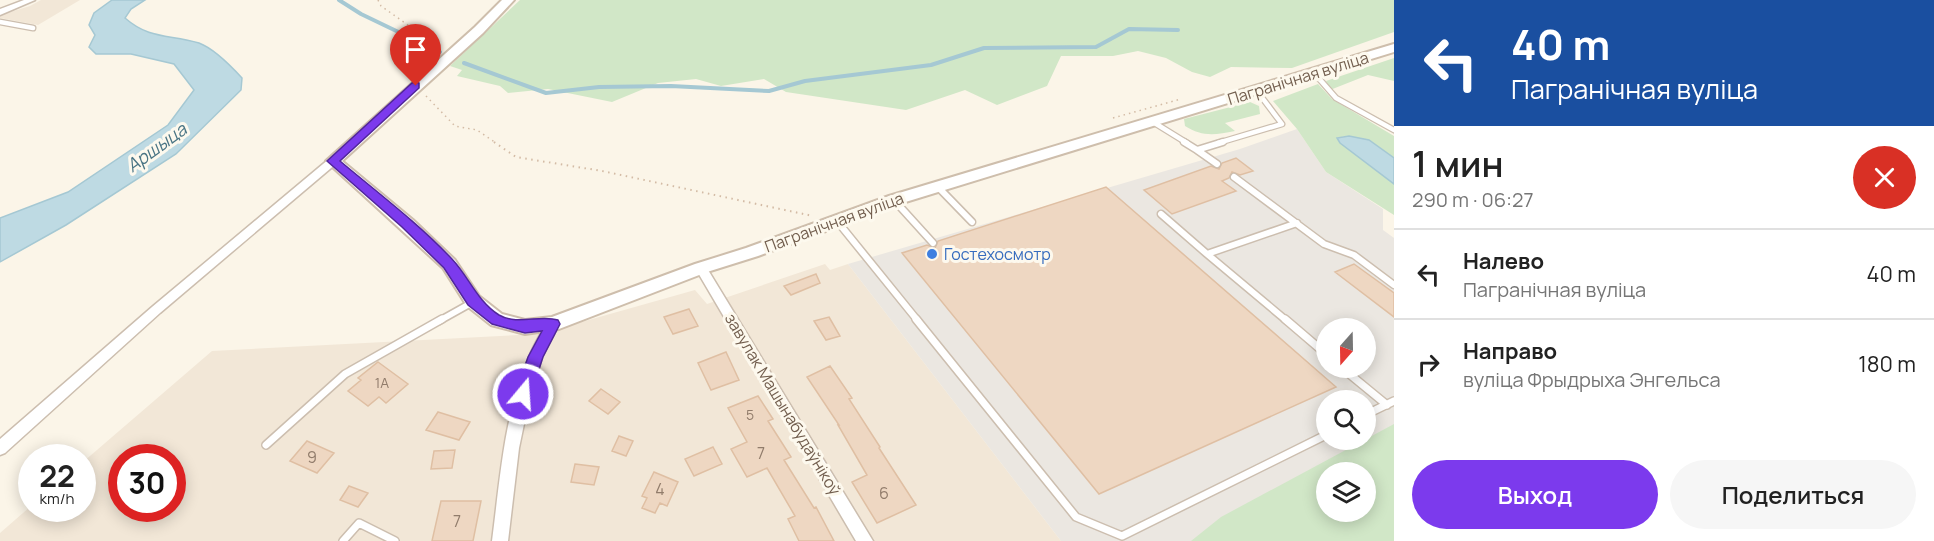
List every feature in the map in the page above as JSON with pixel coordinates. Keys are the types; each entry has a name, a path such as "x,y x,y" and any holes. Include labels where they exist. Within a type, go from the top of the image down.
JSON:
{"street":[{"path":"0,12 32,0"},
{"path":"0,448 156,310 229,251 333,161 479,30 508,0"},
{"name":"Пагранічная вуліца","path":"333,161 407,224 448,264 473,302 497,320 525,327 553,324 701,267 752,252 894,200 1315,74 1394,48"},
{"name":"завулак Машынабудаўнікоў","path":"701,267 865,541"},
{"path":"500,541 523,394 536,357 553,324"}],"lane":[{"path":"0,22 33,28"},
{"path":"1315,74 1336,98 1394,130"},
{"path":"1197,150 1282,124 1257,91"},
{"path":"1153,122 1217,164"},
{"path":"1234,177 1324,244 1354,255 1394,285"},
{"path":"938,187 972,222"},
{"path":"894,200 933,243"},
{"path":"1161,214 1316,346"},
{"path":"837,221 1076,517 1122,536 1316,440"},
{"path":"1207,254 1296,223"},
{"path":"266,445 345,374 473,302"},
{"path":"1356,378 1390,403 1376,410"},
{"path":"343,541 359,523 395,541"}],"path":[{"path":"378,0 381,6 450,54"},
{"path":"416,86 455,126 477,130 516,157 602,171 837,221"}],"shaded area":[{"path":"41,0 80,0 38,25 0,18 0,15 30,6"},
{"path":"1297,129 1326,172 1383,209 1383,230 1394,238 1394,435 1376,445 1376,390 1316,390 1316,450 1366,450 1344,462 1316,462 1316,479 1222,541 1061,541 848,264 1240,149"},
{"path":"825,264 830,270 848,264 1061,541 0,541 0,533 18,517 18,522 96,522 96,451 212,351 539,334 695,290 707,304"}],"green space":[{"path":"520,0 1394,0 1394,32 1292,68 1231,67 1210,77 1192,72 1166,58 1138,51 1113,56 1061,56 1047,86 997,105 965,90 906,110 786,92 764,79 721,86 696,79 658,83 612,102 548,89 508,93 500,86 457,76 462,70 450,66"},
{"path":"1394,58 1394,81 1368,75 1330,90 1326,81"},
{"path":"1318,84 1332,99 1394,136 1394,158 1374,144 1360,138 1337,138 1394,184 1394,215 1326,172 1297,129 1273,101"},
{"path":"1250,102 1259,106 1260,114 1225,123 1235,131 1209,134 1197,132 1185,126 1184,119"},
{"path":"1394,424 1394,541 1191,541 1221,517 1316,466 1316,522 1376,522 1376,462 1323,462 1346,450 1376,450 1376,434"}],"water":[{"name":"Аршыца","path":"112,0 145,0 131,9 125,18 143,30 189,40 211,49 242,78 241,90 176,154 66,225 0,262 0,218 68,192 168,125 194,90 174,64 131,54 96,54 89,47 95,35 89,25 94,13"},
{"path":"1349,136 1369,140 1394,158 1394,184 1340,143 1337,138"}],"building":[{"path":"1236,158 1253,171 1240,175 1232,172 1229,178 1222,181 1236,191 1172,214 1144,190 1211,166 1219,169 1222,163"},
{"path":"1106,187 1316,370 1316,378 1326,378 1336,387 1329,390 1316,390 1316,396 1099,494 902,253 927,245 935,248 938,241"},
{"path":"1354,264 1394,293 1394,317 1335,272"},
{"path":"816,274 820,283 791,295 784,286"},
{"path":"689,309 698,326 673,334 664,317"},
{"path":"829,317 840,336 826,340 814,321"},
{"path":"726,352 739,380 711,390 698,363"},
{"path":"378,362 408,384 386,403 379,397 368,406 348,391 361,380 358,378"},
{"path":"830,366 852,398 849,399 916,505 877,523 852,482 867,475 839,425 807,377"},
{"path":"601,389 620,402 608,414 589,401"},
{"path":"758,396 773,419 768,421 791,457 784,460 814,508 816,507 834,541 799,541 788,519 795,516 767,468 747,477 731,449 747,442 728,408"},
{"path":"438,412 470,422 459,440 426,430"},
{"path":"619,436 633,441 626,456 612,451"},
{"path":"307,441 334,453 317,473 290,461"},
{"path":"713,447 722,464 694,476 685,459"},
{"path":"455,450 452,468 431,469 434,451"},
{"path":"575,464 599,467 594,485 571,482"},
{"path":"654,472 678,482 667,506 660,503 655,513 642,508 647,498 642,496"},
{"path":"349,486 368,493 358,507 340,500"},
{"path":"441,501 481,501 473,541 432,541"}],"waterway":[{"path":"339,0 361,14 440,52"},
{"path":"464,63 546,93 599,87 671,86 769,91 805,81 931,65 984,48 1096,47 1129,29 1178,30"}],"place":[{"name":"Гостехосмотр","path":"932,254"}],"route":[{"path":"416,86 333,161 407,224 448,264 473,302 497,320 525,327 553,324 536,357 523,394"}]}
